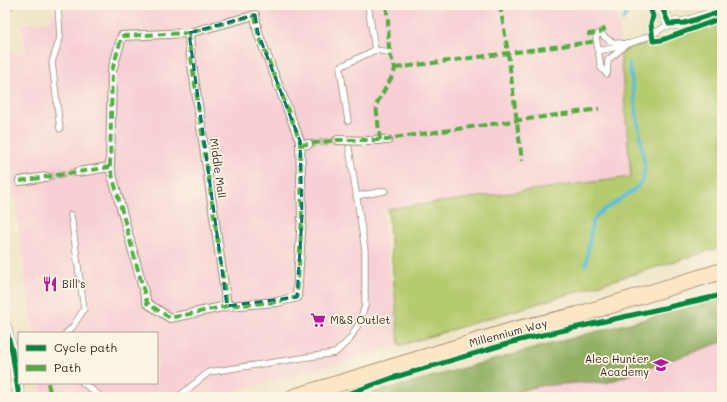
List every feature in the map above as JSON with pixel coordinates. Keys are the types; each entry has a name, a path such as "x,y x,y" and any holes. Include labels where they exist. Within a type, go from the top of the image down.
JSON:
{"main road":[{"name":"Millennium Way","path":"294,397 511,331 578,315 722,271"}],"street":[{"path":"661,5 669,24 685,23 722,11"},
{"path":"255,15 258,33 300,141 304,144 302,216 297,297 277,302 227,306 170,318 147,303 110,167 112,71 122,36 189,33 255,15"},
{"name":"Middle Mall","path":"189,33 190,50 227,306"},
{"path":"338,140 388,140"},
{"path":"78,172 110,167"},
{"path":"20,181 46,177"},
{"path":"5,325 16,350 18,381"},
{"path":"18,384 19,397"}],"lane":[{"path":"5,6 12,5"},
{"path":"58,5 60,38 52,62 60,129"},
{"path":"368,5 376,50"},
{"path":"598,51 629,44 659,31 669,24"},
{"path":"600,32 609,41 629,44 608,60 607,74 601,68 596,37 600,32"},
{"path":"348,121 340,67 376,50 389,52"},
{"path":"178,397 209,372 335,353 350,339 359,323 365,306 364,250 349,148"},
{"path":"356,196 385,191"},
{"path":"67,332 72,328 84,309 71,215"},
{"path":"84,384 101,397"}],"highlighted area":[{"path":"255,15 258,33 300,141 302,216 297,297 227,306 189,33"}],"shaded area":[{"path":"63,5 617,5 631,177 382,210 399,346 216,397 42,397 40,384 158,384 158,332 33,332 5,125 5,55 26,53 22,24 51,21 50,14 64,12"},
{"name":"Alec Hunter Academy","path":"722,334 722,397 480,397"}],"green space":[{"path":"722,25 722,247 399,346 388,209 631,177 620,50"},
{"path":"722,299 722,342 606,383 589,382 539,386 498,397 358,397 583,335"}],"waterway":[{"path":"623,20 631,5"},
{"path":"586,265 592,223 598,214 634,190 643,180 645,166 629,62"}],"tunnel":[{"path":"308,144 338,140"},
{"path":"46,177 78,172"}],"marked path":[{"path":"380,140 376,105 394,73 395,68 389,52 386,5"},
{"path":"500,5 508,53 522,161"},
{"path":"255,15 258,33 300,141 302,216 297,297 277,302 227,306 170,318 147,303 110,167 112,71 122,36 189,33 255,15"},
{"path":"395,68 591,42 589,34 600,32 606,28"},
{"path":"189,33 190,50 227,306"},
{"path":"300,145 338,140 388,140 393,138 599,109"},
{"path":"20,181 110,167"},
{"path":"48,384 51,397"}],"cycle path":[{"path":"649,5 653,16 651,24 653,41 662,40 722,18"},
{"path":"661,5 669,24 685,23 722,11"},
{"path":"339,397 392,378 520,340 722,295"},
{"path":"5,325 12,351 19,397"}],"place":[{"name":"Bill's","path":"50,284"},
{"name":"M&S Outlet","path":"318,320"},
{"name":"Alec Hunter Academy","path":"661,365"}]}
